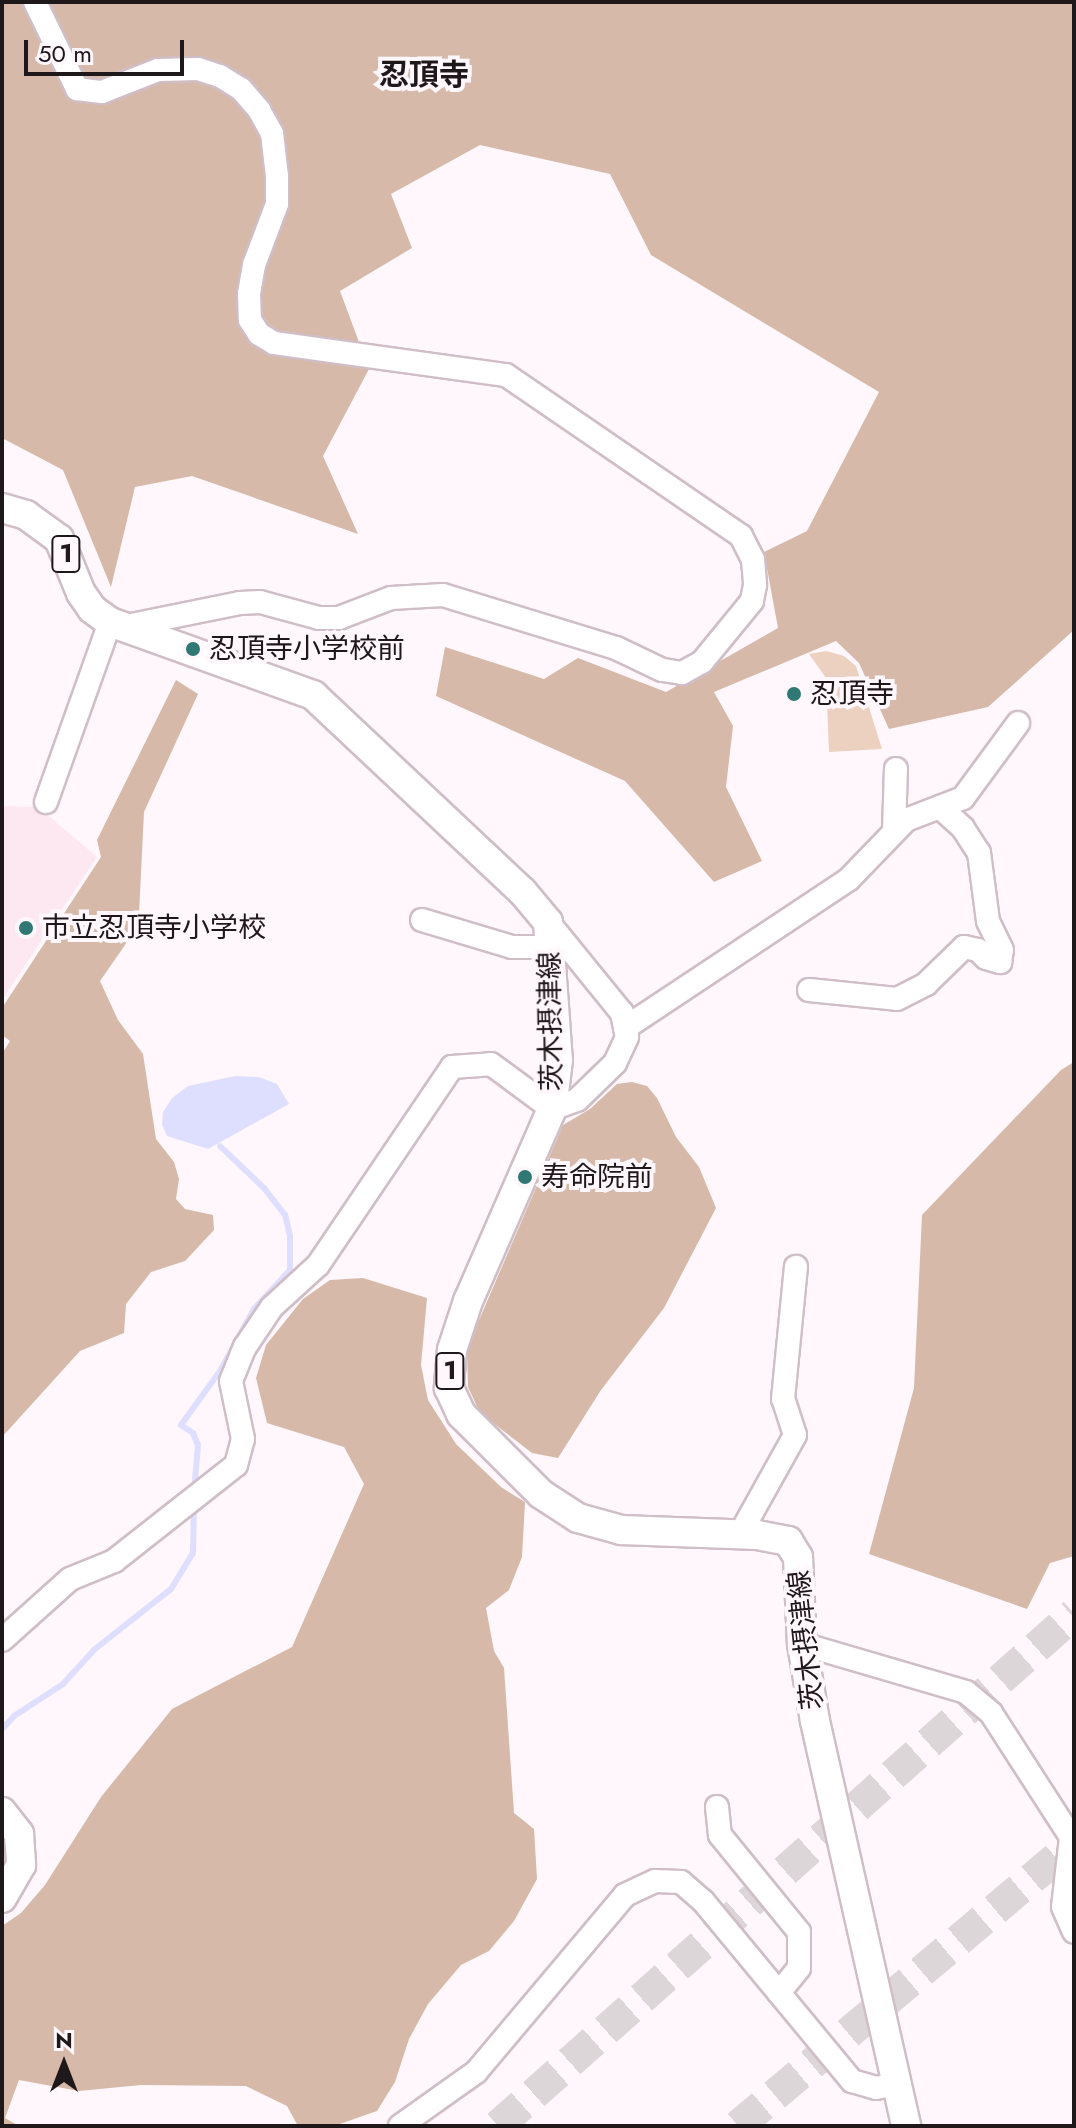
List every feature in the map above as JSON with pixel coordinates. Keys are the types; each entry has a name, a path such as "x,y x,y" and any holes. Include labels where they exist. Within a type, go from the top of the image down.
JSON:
{"main road":[{"name":"茨木摂津線","path":"2,508 26,515 59,539 81,593 92,609 118,624 313,695 522,891 549,934 558,1060 552,1109 468,1301 452,1350 449,1388 461,1414 541,1494 578,1518 621,1530 740,1534 788,1541 798,1557 802,1644 815,1721 906,2126"},
{"path":"2,1812 19,1834 21,1865 2,1898"}],"street":[{"path":"35,2 77,89 102,92 158,70 198,69 220,76 241,89 259,110 272,133 277,204 254,265 249,294 250,320 259,334 274,343 506,375 741,536 753,560 755,585 752,601 702,662 682,673 662,670 616,648 443,595 391,598 339,618 319,618 260,602 118,624 46,802"},
{"path":"625,1028 849,879 906,820 963,798 1018,723"},
{"path":"894,831 896,769"},
{"path":"809,990 897,999 926,984 964,947 978,950 986,958 1000,962 1002,950 988,921 979,853 963,828 940,807"},
{"path":"2,1640 70,1579 114,1561 236,1465 243,1439 231,1381 245,1347 272,1307 318,1265 452,1067 491,1064 552,1109 577,1100 615,1063 627,1037 622,1013 549,934 512,947 422,920"},
{"path":"740,1534 795,1435 783,1399 796,1267"},
{"path":"802,1644 966,1692 991,1713 1071,1837 1063,1907 1074,1932"},
{"path":"717,1807 720,1835 799,1932 799,1968 779,1993"},
{"path":"400,2126 476,2072 625,1895 655,1881 681,1882 703,1901 852,2081 876,2088 896,2084"}],"shaded area":[{"path":"2,2 1074,2 1074,630 988,707 889,729 859,663 836,641 714,692 733,726 726,787 762,861 714,882 625,781 436,696 445,647 544,679 578,658 666,692 778,628 764,552 807,531 879,392 651,255 610,174 480,145 391,194 412,248 340,291 369,369 323,456 358,534 192,476 135,487 111,587 63,470 2,438"},
{"path":"826,651 844,656 856,666 882,749 829,752 826,678 809,654"},
{"path":"176,680 198,694 144,812 139,914 125,945 100,981 118,1020 143,1054 156,1139 174,1162 179,1179 176,1199 185,1209 213,1215 214,1230 185,1261 151,1272 126,1304 124,1333 80,1351 2,1437 2,1054 10,1041 2,1035 2,1008 101,857 97,840"},
{"name":"市立忍頂寺小学校","path":"2,806 38,807 97,857 2,1000"},
{"path":"1074,1062 1074,1556 1050,1563 1027,1609 869,1554 914,1388 922,1215 1061,1070"},
{"path":"632,1082 647,1086 657,1098 676,1137 699,1167 716,1208 664,1308 601,1390 558,1458 532,1453 480,1413 468,1387 467,1348 563,1125 590,1109 617,1084"},
{"path":"363,1278 427,1298 421,1365 428,1400 456,1444 501,1487 525,1502 522,1557 509,1590 486,1608 494,1651 504,1668 514,1813 534,1829 537,1879 514,1921 489,1951 461,1965 428,2004 409,2039 395,2082 377,2111 334,2126 298,2126 287,2106 246,2086 141,2085 79,2091 19,2080 5,2118 19,2126 2,2126 2,1926 21,1913 45,1885 101,1797 172,1709 292,1647 364,1484 344,1447 267,1423 256,1378 266,1345 303,1299 330,1280"}],"water":[{"path":"235,1076 259,1077 277,1084 289,1104 208,1149 167,1136 162,1125 163,1112 172,1098 188,1086"}],"waterway":[{"path":"194,1492 198,1445 193,1433 181,1425 220,1371 254,1309 290,1270 290,1236 285,1215 265,1189 220,1146"},
{"path":"2,1729 14,1716 63,1684 95,1649 171,1589 193,1553 194,1507"}],"tunnel":[{"path":"498,2126 1074,1614"},
{"path":"738,2126 1074,1843"}],"place":[{"name":"忍頂寺小学校前","path":"193,649"},
{"name":"忍頂寺","path":"794,694"},
{"name":"市立忍頂寺小学校","path":"26,928"},
{"name":"寿命院前","path":"525,1177"}],"district":[{"name":"忍頂寺","path":"424,75"}]}
